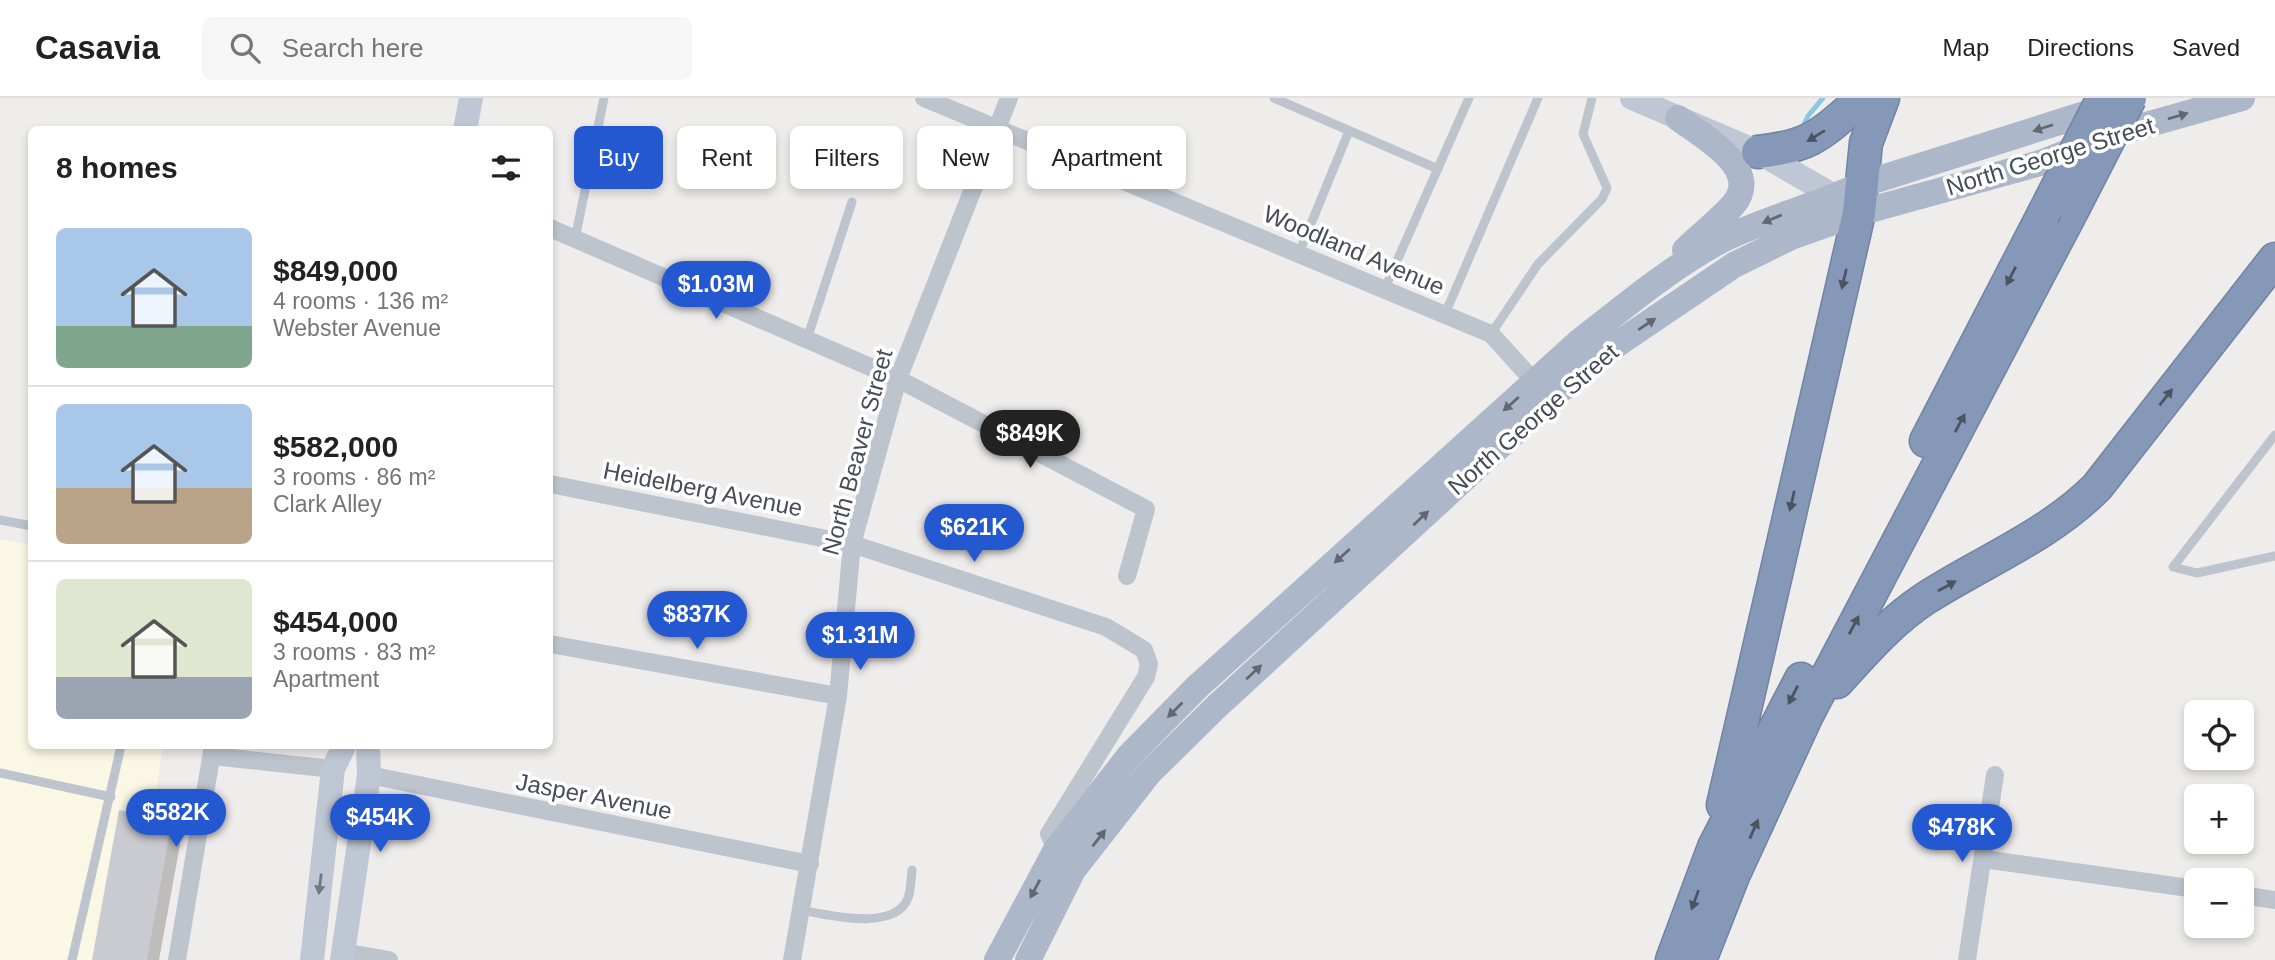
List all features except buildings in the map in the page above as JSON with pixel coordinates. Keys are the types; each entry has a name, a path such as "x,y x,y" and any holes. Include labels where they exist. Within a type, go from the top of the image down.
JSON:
{"highway":[{"path":"1758,152 1795,148 1807,142 1863,98"},
{"path":"1714,847 1852,198 1866,142 1883,98"},
{"path":"1672,960 1714,847 2103,98"},
{"path":"1700,960 1738,864 1807,715 2132,98"},
{"path":"1807,715 1893,622 1927,597 2031,539 2075,510 2098,487 2275,259"}],"main road":[{"path":"466,126 471,98"},
{"path":"1632,98 1758,152 1852,198"},
{"name":"North George Street","path":"997,960 1056,850 1129,757 1197,687 1542,391 1591,362 1734,265 1791,237 1852,198 2132,98"},
{"name":"North George Street","path":"1028,960 1073,870 1149,774 1542,391 1580,341 1639,295 1719,242 1781,215 1852,198 2040,163 2113,134 2242,98"},
{"path":"1639,295 1734,204 1742,189 1740,174 1726,153 1678,118"},
{"path":"312,960 333,769 343,749"},
{"path":"342,956 369,775 368,749"}],"street":[{"name":"Woodland Avenue","path":"924,98 990,126"},
{"name":"North Beaver Street","path":"998,126 1009,98"},
{"name":"Woodland Avenue","path":"1013,136 1492,334 1542,391"},
{"name":"North Beaver Street","path":"792,960 838,696 852,544 898,379 973,189"},
{"path":"553,230 898,379 1146,509 1127,576"},
{"name":"Heidelberg Avenue","path":"553,485 852,544 1106,627 1144,650 1149,664 1146,677 1049,834 1056,850"},
{"path":"553,645 838,696"},
{"path":"177,960 213,751 333,769"},
{"name":"Jasper Avenue","path":"369,775 810,864"},
{"path":"1967,960 1995,775"},
{"path":"1983,859 2184,887"},
{"path":"2254,897 2275,900"},
{"path":"342,956 389,960"}],"lane":[{"path":"575,239 604,98"},
{"path":"1274,98 1438,169"},
{"path":"1385,288 1469,98"},
{"path":"1445,314 1538,98"},
{"path":"1492,334 1538,264 1602,199 1607,188 1583,134 1592,98"},
{"path":"1299,253 1349,131"},
{"path":"807,339 852,202"},
{"path":"2275,435 2173,567 2197,573 2275,555"},
{"path":"0,520 28,525"},
{"path":"72,960 120,749"},
{"path":"0,773 111,797"},
{"path":"802,910 854,920 884,916 901,909 909,897 912,870"}],"shaded area":[{"path":"0,539 28,544 28,749 163,749 130,960 0,960"}],"waterway":[{"path":"1803,127 1808,116 1823,98"}]}
